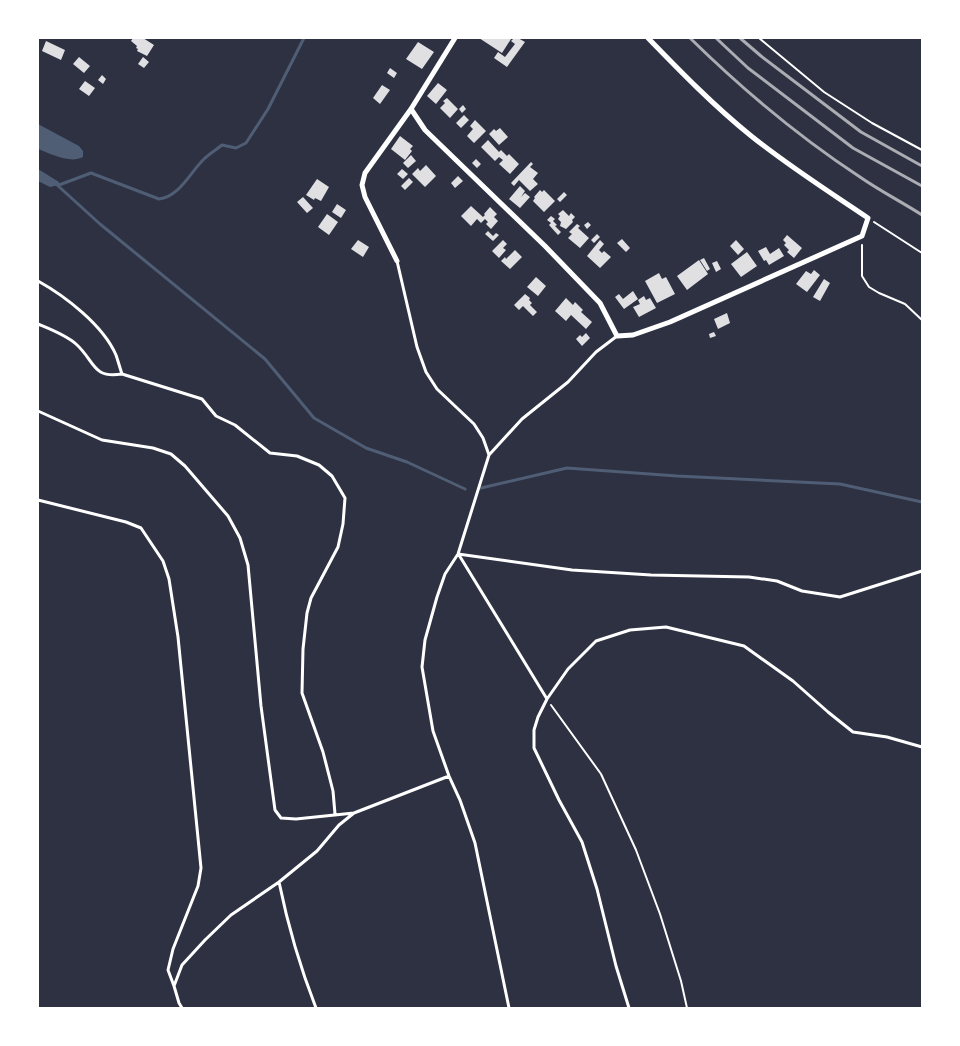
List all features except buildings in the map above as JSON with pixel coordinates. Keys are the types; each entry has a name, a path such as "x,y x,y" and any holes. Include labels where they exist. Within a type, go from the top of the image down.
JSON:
{"street":[{"path":"397,261 365,196 362,185 366,173 411,109 455,38"},
{"path":"411,109 426,130 545,246 600,303 617,336 633,335 670,322 862,236 868,218 792,166 724,113 648,38"}],"lane":[{"path":"397,261 417,347 426,372 437,389 474,424 483,438 488,455"},
{"path":"38,281 76,305 104,337 115,354 122,374"},
{"path":"38,324 76,344 99,372 108,376 122,374 202,398 216,416 235,425 270,453 297,456 319,465 332,476 345,498 343,524 338,547 309,605 302,693 323,752 332,791 334,814"},
{"path":"509,1008 475,843 433,731 422,667 426,640 437,597 445,574 458,554 488,455 522,419 568,382 596,352 617,336"},
{"path":"38,411 102,440 153,448 171,454 185,466 228,516 240,538 248,565 261,706 275,810 281,818 296,819 354,813"},
{"path":"38,500 126,522 141,528 163,561 170,579 178,637 201,868 198,886 173,949 168,970 178,1003 182,1008"},
{"path":"458,554 572,570 652,575 749,577 776,581 809,592 840,597 922,572"},
{"path":"458,554 547,699"},
{"path":"629,1008 616,966 597,889 582,842 558,800 534,748 534,730 547,699 568,669 596,641 630,630 666,627 744,646 793,681 853,732 887,737 922,747"},
{"path":"174,986 182,965 231,914 279,882 317,851 339,825 354,813 449,776"},
{"path":"279,882 288,925 300,967 316,1008"}],"path":[{"path":"759,38 824,92 872,123 922,150"},
{"path":"868,218 922,253"},
{"path":"862,236 862,276 869,287 905,304 922,320"},
{"path":"547,699 601,774 636,850 660,914 681,981 687,1008"}],"water":[{"path":"38,124 79,146 83,151 83,157 66,159 38,149"},
{"path":"38,169 59,182 59,185 50,187 38,181"}],"waterway":[{"path":"59,185 91,173 159,199 172,194 184,184 203,160 222,145 236,148 246,143 268,109 304,38"},
{"path":"56,184 100,224 265,359 314,418 366,448 407,462 465,489"},
{"path":"481,488 567,468 677,476 840,484 922,502"}],"railway":[{"path":"690,38 730,76 793,129 837,162 922,215"},
{"path":"716,38 748,68 853,148 922,186"},
{"path":"740,38 861,132 922,166"}]}
